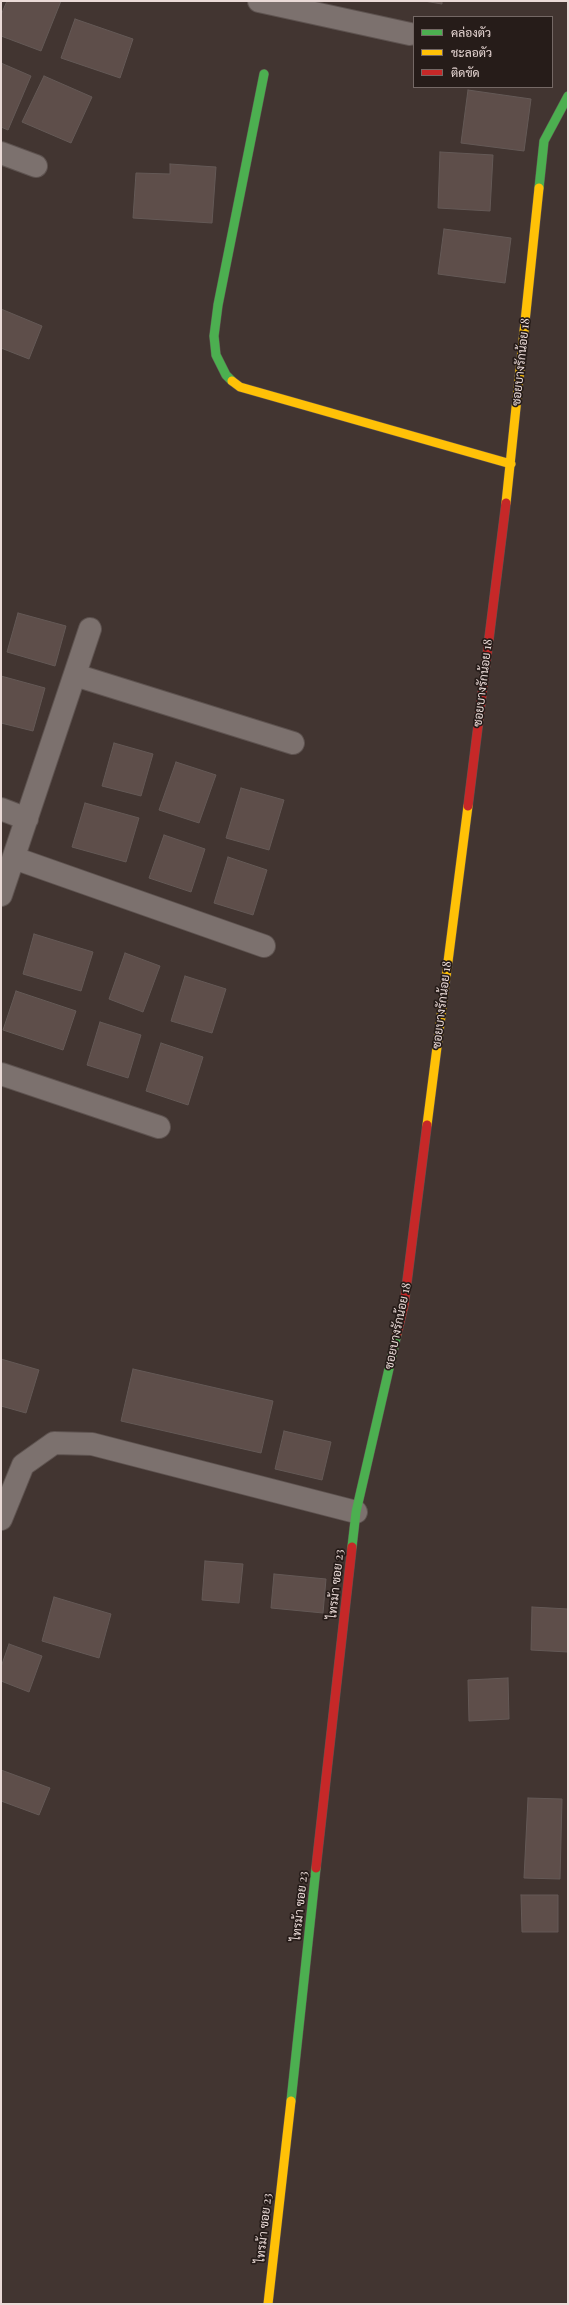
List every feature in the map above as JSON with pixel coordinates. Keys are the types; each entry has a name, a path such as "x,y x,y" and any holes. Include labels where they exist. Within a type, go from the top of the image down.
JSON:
{"street":[{"path":"260,1 410,34"},
{"path":"264,74 218,305 214,336 216,355 226,374 240,386 511,464"},
{"name":"ซอยบางรักน้อย 18","path":"356,1512 404,1305 511,464 544,141 568,96"},
{"path":"1,153 36,166"},
{"path":"1,895 90,629"},
{"path":"75,675 293,743"},
{"path":"1,809 27,819"},
{"path":"14,858 264,946"},
{"path":"1,1074 159,1126"},
{"path":"1,1519 23,1465 54,1444 92,1444 356,1512"},
{"name":"ไทรม้า ซอย 23","path":"268,2304 356,1512"}],"building":[{"path":"7,1 61,1 41,51 1,36 1,15"},
{"path":"424,1 442,1 442,4"},
{"path":"75,19 133,39 120,78 61,58"},
{"path":"1,63 31,76 8,130 1,127"},
{"path":"44,76 92,97 71,143 22,122"},
{"path":"468,90 531,99 524,151 461,143"},
{"path":"440,152 493,155 490,211 438,208"},
{"path":"170,164 216,167 212,223 133,218 136,173 170,174"},
{"path":"444,229 511,238 505,283 438,274"},
{"path":"1,309 42,326 29,359 1,348"},
{"path":"18,613 66,626 55,666 7,652"},
{"path":"1,676 45,688 33,731 1,723"},
{"path":"114,743 153,754 141,796 102,786"},
{"path":"176,762 216,775 199,823 159,810"},
{"path":"241,788 284,800 269,850 226,838"},
{"path":"85,803 139,818 126,862 72,847"},
{"path":"164,835 205,849 191,892 149,878"},
{"path":"228,857 267,870 253,915 214,903"},
{"path":"34,934 93,952 81,991 23,974"},
{"path":"125,953 160,966 143,1012 109,999"},
{"path":"185,976 226,989 212,1033 171,1021"},
{"path":"16,991 76,1011 63,1050 3,1030"},
{"path":"100,1022 141,1035 128,1078 87,1065"},
{"path":"161,1043 203,1057 188,1105 146,1091"},
{"path":"1,1359 39,1370 26,1413 1,1406"},
{"path":"133,1369 273,1401 261,1453 121,1421"},
{"path":"284,1431 331,1442 322,1480 275,1469"},
{"path":"205,1561 243,1564 239,1603 202,1600"},
{"path":"274,1574 326,1579 323,1613 271,1608"},
{"path":"54,1597 111,1614 99,1658 42,1641"},
{"path":"532,1607 568,1609 568,1652 531,1650"},
{"path":"9,1644 42,1656 29,1692 1,1681 1,1667"},
{"path":"508,1678 509,1719 469,1721 468,1680"},
{"path":"1,1770 50,1788 39,1815 1,1801"},
{"path":"528,1798 562,1799 560,1879 524,1878"},
{"path":"521,1895 558,1895 558,1932 522,1932"}],"traffic: fast":[{"path":"232,381 226,375 216,355 214,336 218,305 264,74"},
{"path":"539,188 544,141 568,96"},
{"path":"352,1547 356,1512 397,1334"},
{"path":"291,2101 316,1868"}],"traffic: slow":[{"path":"506,503 539,188"},
{"path":"232,381 240,387 511,464"},
{"path":"427,1125 468,806"},
{"path":"268,2304 291,2101"}],"traffic: jam":[{"path":"468,806 506,503"},
{"path":"397,1334 404,1305 427,1125"},
{"path":"316,1868 352,1547"}]}
